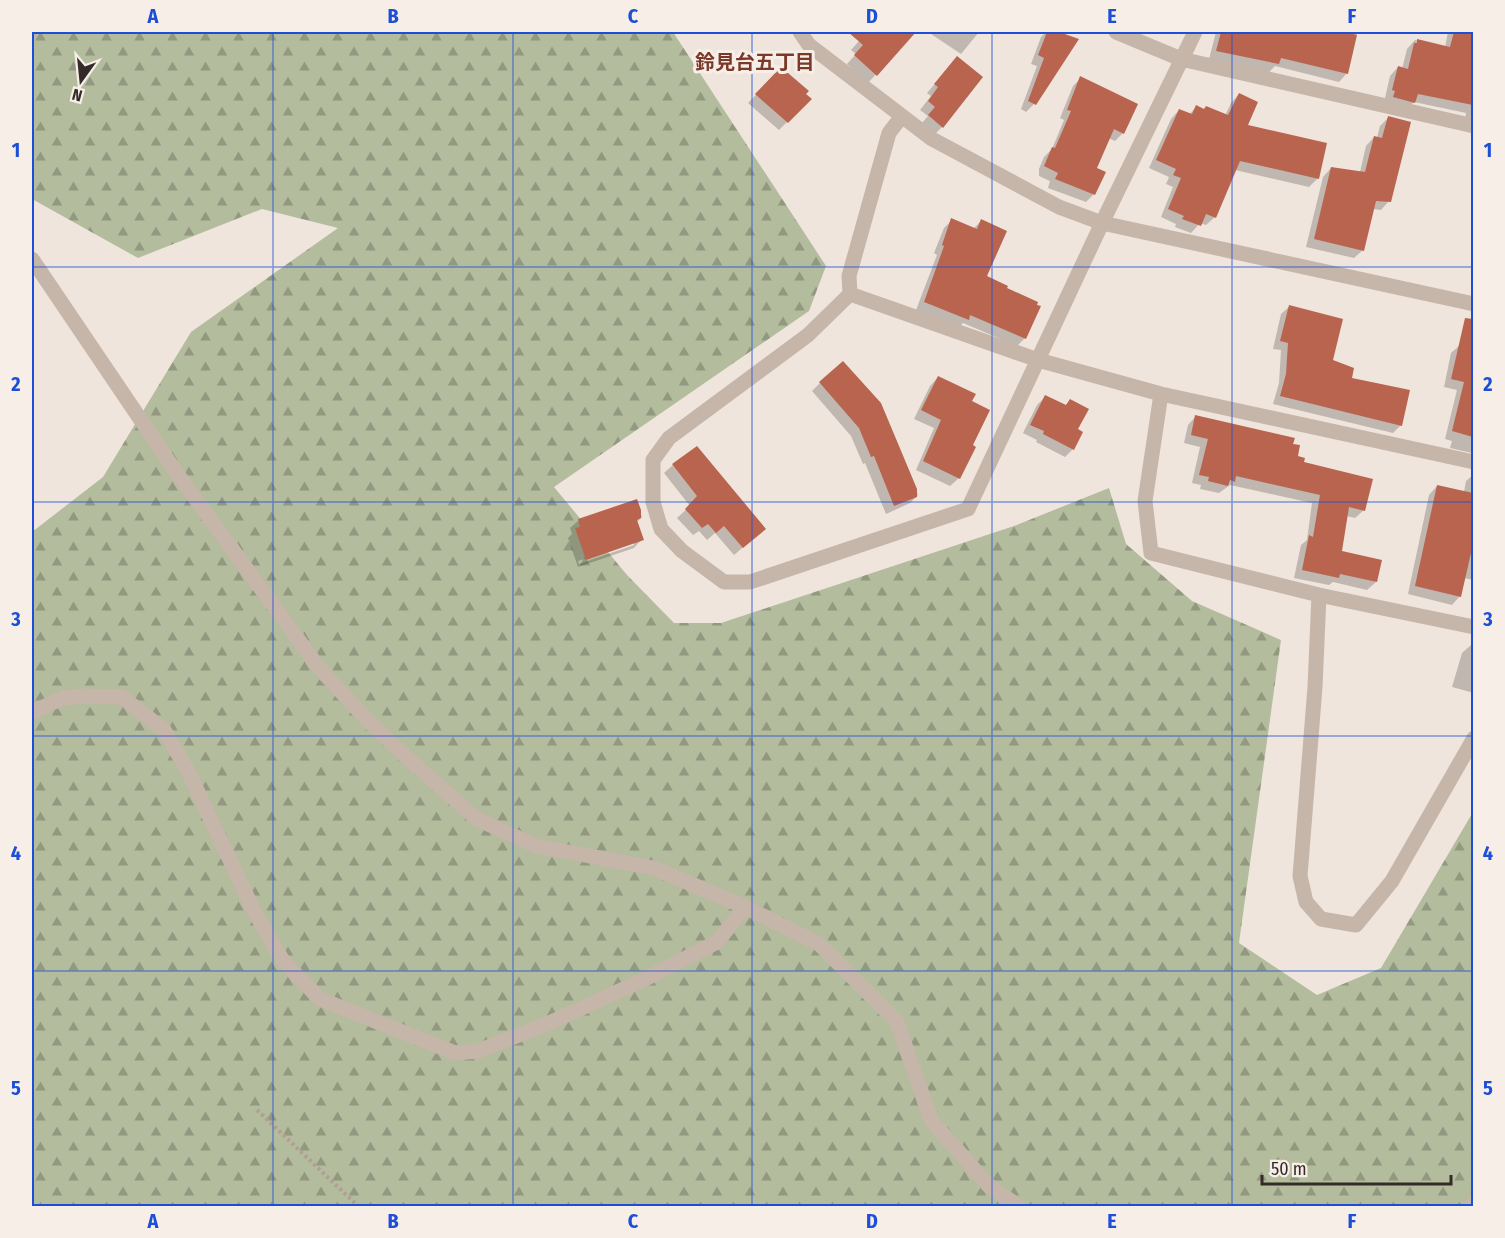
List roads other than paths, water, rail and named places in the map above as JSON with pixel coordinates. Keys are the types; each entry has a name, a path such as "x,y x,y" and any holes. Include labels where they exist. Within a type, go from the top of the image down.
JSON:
{"street":[{"path":"800,32 809,45 932,139 1059,207 1102,223 1473,304"},
{"path":"1116,32 1181,59 1473,126"},
{"path":"902,116 889,133 849,276 850,294 808,335 669,438 653,460 653,502 661,529 682,551 724,582 750,582 968,509 1102,223 1195,32"},
{"path":"32,259 178,475 319,668 367,720 477,819 536,846 654,868 745,906 819,944 897,1022 932,1120 988,1185 1018,1206"},
{"path":"850,294 1038,360 1161,394 1473,462"},
{"path":"1161,394 1145,501 1150,553 1319,595 1473,627"},
{"path":"1319,595 1315,687 1300,876 1306,902 1321,919 1356,925 1392,881 1473,738"},
{"path":"32,712 63,698 123,697 156,723 164,730 189,773 254,911 284,961 320,999 455,1053 478,1051 547,1024 644,980 717,942 745,906"}],"district":[{"name":"鈴見台五丁目","path":"755,62"}]}
